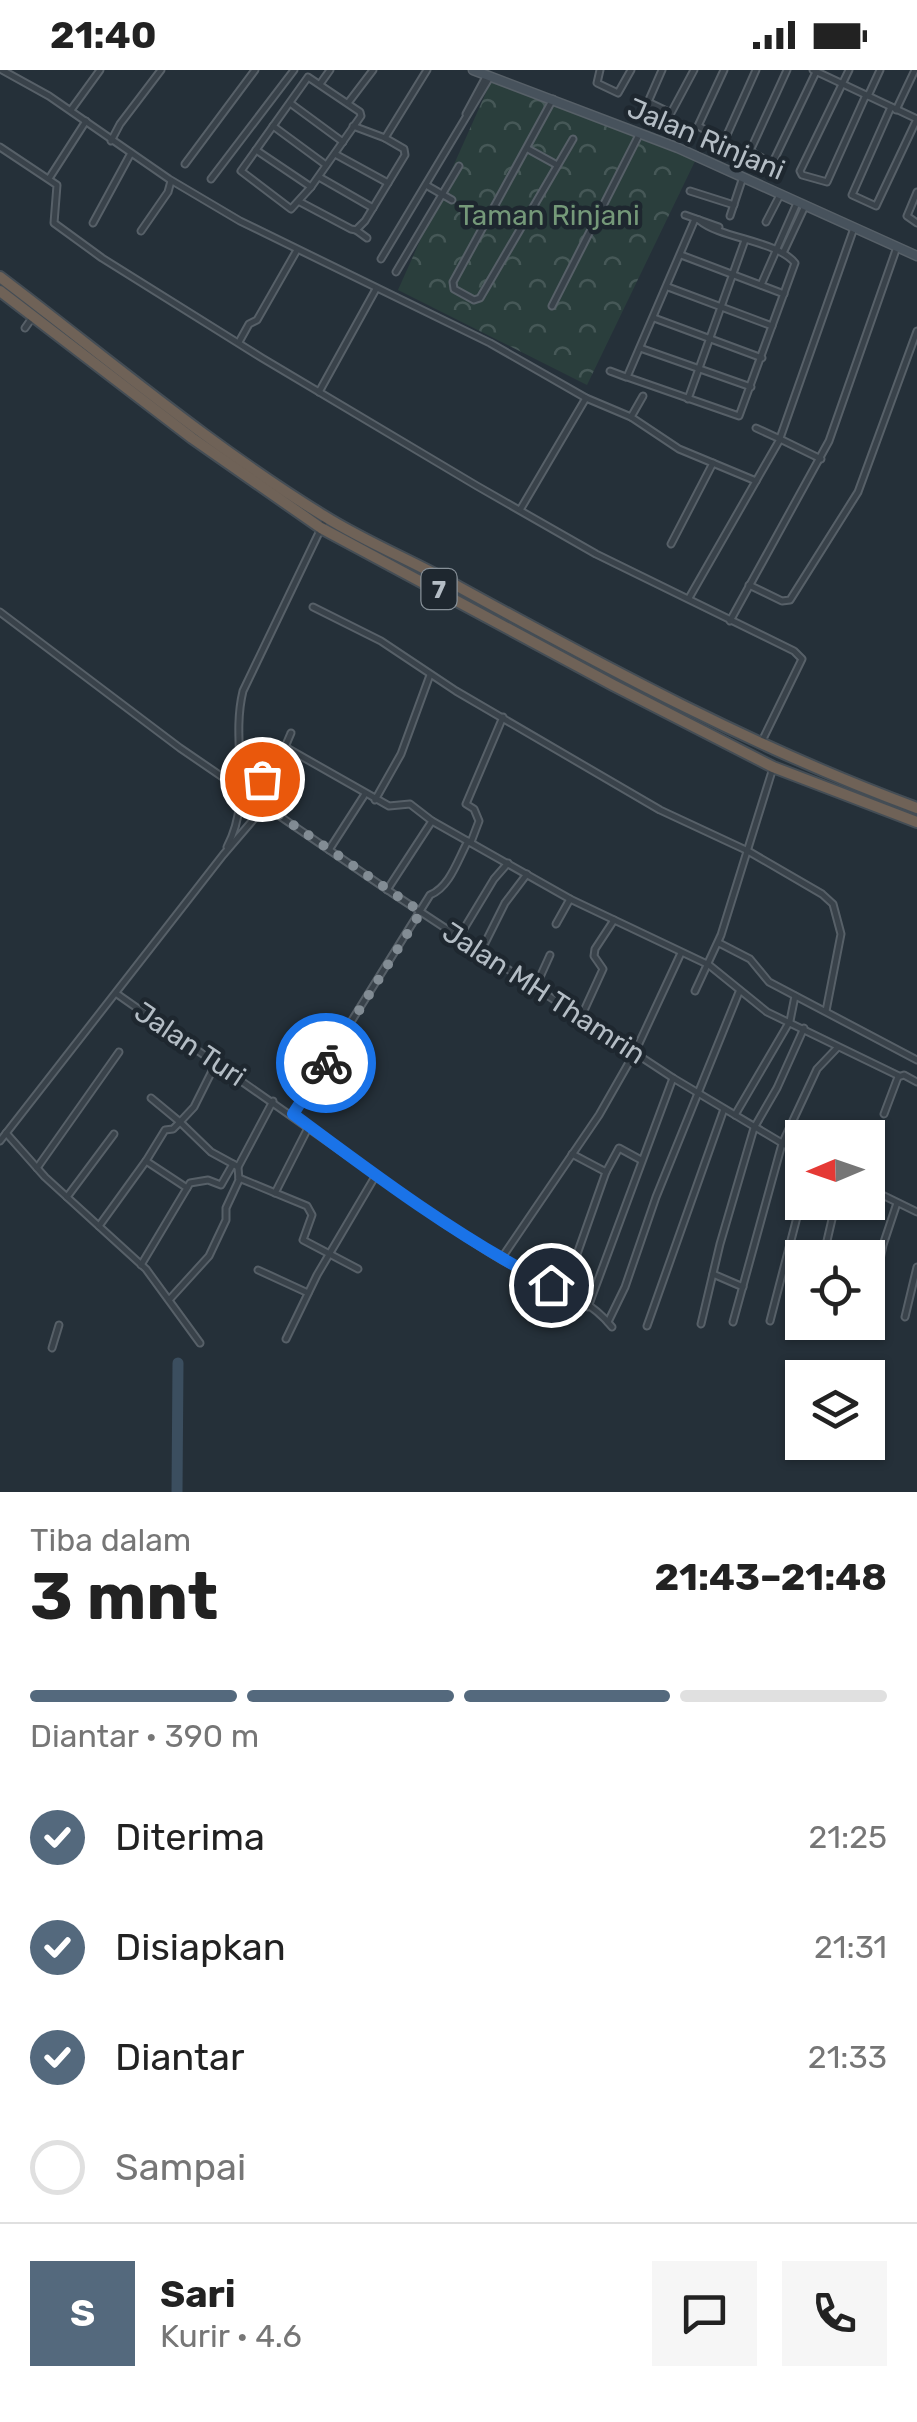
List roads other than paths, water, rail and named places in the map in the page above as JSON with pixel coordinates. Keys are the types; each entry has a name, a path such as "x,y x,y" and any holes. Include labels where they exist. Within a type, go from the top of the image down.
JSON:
{"highway":[{"name":"7","path":"0,277 36,312"},
{"name":"7","path":"0,290 36,312 324,523 773,767 917,822"},
{"name":"7","path":"520,628 760,744 917,808"},
{"path":"729,744 734,732"},
{"path":"799,778 803,763"},
{"path":"871,805 876,793"}],"street":[{"path":"2,70 71,110 169,179 298,250 490,343 586,398 631,417 679,449 756,481"},
{"path":"71,110 100,70"},
{"path":"111,141 161,70"},
{"path":"184,164 255,70"},
{"path":"211,180 294,70"},
{"path":"320,84 330,70"},
{"path":"348,103 372,70"},
{"path":"385,138 427,70"},
{"name":"Jalan Rinjani","path":"473,70 640,133 917,256"},
{"path":"600,70 597,84 617,93 622,91 631,70"},
{"path":"662,70 648,102 671,114 694,70"},
{"path":"724,70 698,126 722,139 756,70"},
{"path":"786,70 750,151 772,164 818,71 842,84 867,96 893,108 917,119 876,206 852,195 893,108 916,70"},
{"path":"849,70 800,171 824,184 880,70"},
{"path":"381,259 489,76"},
{"path":"306,78 320,84 360,114 311,188 295,208 288,208 242,173 306,78"},
{"path":"554,100 453,282 454,288 474,300 480,298 572,139"},
{"path":"290,104 343,142"},
{"path":"50,178 86,121"},
{"path":"273,126 326,165"},
{"path":"353,126 385,138 406,152 356,230"},
{"path":"552,306 640,133"},
{"path":"0,148 57,184 54,223 102,258 520,510 609,560 794,651 802,658 760,744"},
{"path":"256,150 311,188"},
{"path":"528,150 558,165"},
{"path":"93,224 131,152"},
{"path":"336,154 388,183"},
{"path":"396,272 460,166"},
{"path":"319,176 373,208"},
{"path":"730,216 744,178"},
{"path":"141,231 170,188 169,179"},
{"path":"426,185 452,200"},
{"path":"690,191 734,206"},
{"path":"917,192 907,216 917,223"},
{"path":"766,222 780,195"},
{"path":"300,202 367,238"},
{"path":"761,286 801,204"},
{"path":"610,371 740,416 795,262 685,215"},
{"path":"627,377 697,220"},
{"path":"689,598 780,439 854,227"},
{"path":"688,399 745,240"},
{"path":"730,621 821,459 897,247"},
{"path":"239,342 298,250"},
{"path":"681,255 784,294"},
{"path":"668,287 773,326"},
{"path":"319,392 376,288"},
{"path":"26,328 36,312"},
{"path":"654,318 762,358"},
{"path":"750,585 782,602 790,600 858,492 917,331"},
{"path":"640,348 751,387"},
{"path":"631,417 643,396"},
{"path":"520,510 586,398"},
{"path":"756,428 821,459"},
{"path":"671,544 713,463"},
{"path":"224,855 237,824 243,791 238,718 243,691 324,523"},
{"path":"313,607 380,641 430,676 660,810 748,851 822,894 834,904 841,937 826,1011"},
{"name":"Jalan MH Thamrin","path":"0,612 180,748 387,890 673,1078 785,1146"},
{"path":"375,800 401,754 430,676"},
{"path":"293,1114 430,895 438,892 456,866 479,820 466,804 504,717"},
{"path":"285,746 291,733"},
{"path":"251,796 261,781 259,764 268,747 285,746 375,800 392,807 408,803 432,821 570,899 709,965 767,1012 837,1048 917,1082"},
{"path":"695,991 718,942 773,767"},
{"path":"329,850 365,794"},
{"path":"0,1141 266,806"},
{"path":"387,890 432,821"},
{"path":"459,938 508,863"},
{"path":"481,952 526,874"},
{"path":"556,924 570,899"},
{"path":"581,1017 604,968 594,956 595,950 614,920"},
{"path":"718,942 750,959 768,982 917,1060"},
{"path":"500,1259 599,1115 635,1052 682,952"},
{"path":"535,988 550,955"},
{"path":"697,1092 739,992"},
{"name":"Jalan Turi","path":"117,994 500,1259 564,1291 610,1324 697,1092"},
{"path":"735,1115 790,1021 795,996"},
{"path":"701,1324 754,1128 804,1028"},
{"path":"734,1322 782,1144 817,1069 837,1048"},
{"path":"37,1168 119,1052"},
{"path":"99,1226 164,1130 173,1129 194,1107 216,1063"},
{"path":"884,1114 899,1076"},
{"path":"588,1307 673,1078"},
{"path":"151,1098 206,1143 209,1150 235,1166 239,1178 226,1207 226,1220 208,1256 168,1300"},
{"path":"141,1265 187,1188 192,1182 204,1180 222,1185 274,1101"},
{"path":"647,1326 724,1109"},
{"path":"275,1193 309,1126"},
{"path":"6,1133 66,1197 141,1265 200,1343"},
{"path":"66,1197 114,1134"},
{"path":"564,1291 618,1148 641,1160"},
{"path":"572,1154 606,1172"},
{"path":"146,1161 187,1188"},
{"path":"286,1339 330,1252 376,1175"},
{"path":"239,1178 311,1210 303,1240 358,1269"},
{"path":"885,1196 917,1212"},
{"path":"885,1240 898,1202"},
{"path":"770,1321 796,1220"},
{"path":"905,1316 917,1267"},
{"path":"258,1270 308,1293"},
{"path":"713,1274 743,1287"},
{"path":"52,1348 59,1325"}],"waterway":[{"path":"177,1492 178,1363"}],"park label":[{"name":"Taman Rinjani","path":"549,215"}]}
